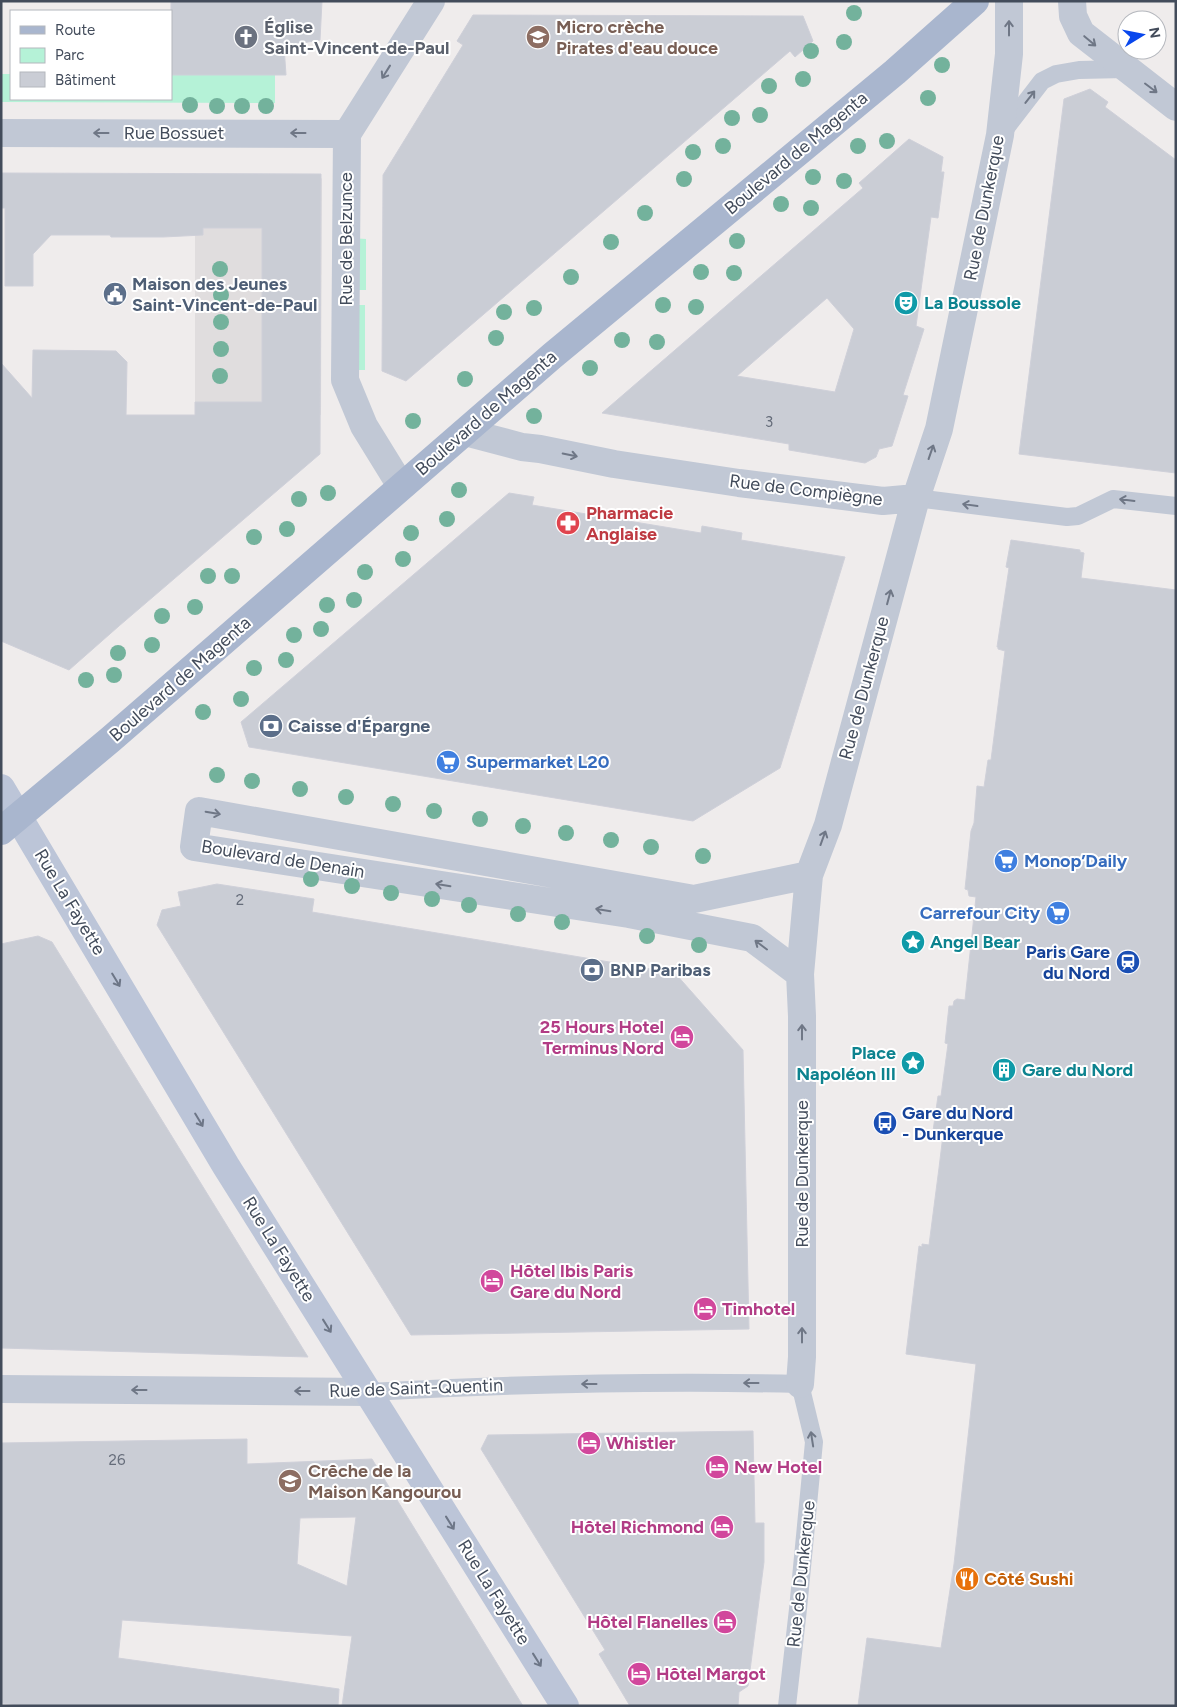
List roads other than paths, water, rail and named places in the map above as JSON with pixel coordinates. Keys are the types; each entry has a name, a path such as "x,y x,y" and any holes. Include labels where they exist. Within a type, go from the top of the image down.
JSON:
{"main road":[{"name":"Boulevard de Magenta","path":"10,824 401,486 639,284 895,72 975,1"},
{"name":"Rue La Fayette","path":"1,788 10,824 565,1706"}],"street":[{"path":"347,134 431,1"},
{"name":"Rue de Dunkerque","path":"800,1384 802,1358 802,1016 800,974 809,875 828,825 916,498 939,429 1000,136 1009,54 1008,1"},
{"path":"1072,1 1073,16 1081,33 1176,107"},
{"name":"Rue Bossuet","path":"1,133 347,134"},
{"name":"Rue de Belzunce","path":"347,134 345,380 364,426 401,486"},
{"name":"Rue de Compiègne","path":"465,432 522,447 614,464 739,483 883,501 916,498"},
{"name":"Boulevard de Denain","path":"800,974 752,938 743,936 619,913 194,847 199,811 694,899 809,875"},
{"name":"Rue de Saint-Quentin","path":"1,1389 368,1392"}],"lane":[{"path":"1000,136 1042,81 1056,74 1079,70 1125,69"},
{"name":"Rue de Compiègne","path":"916,498 1067,517 1078,516 1113,499 1176,506"},
{"name":"Rue de Saint-Quentin","path":"368,1392 448,1387 557,1384 800,1384"},
{"name":"Rue de Dunkerque","path":"786,1706 798,1610 814,1442 800,1384"}],"place":[{"name":"Église Saint-Vincent-de-Paul","path":"246,37"},
{"name":"Micro crèche Pirates d'eau douce","path":"538,37"},
{"name":"Maison des Jeunes Saint-Vincent-de-Paul","path":"115,294"},
{"name":"La Boussole","path":"906,303"},
{"name":"Pharmacie Anglaise","path":"568,523"},
{"name":"Caisse d'Épargne","path":"271,726"},
{"name":"Supermarket L20","path":"448,762"},
{"name":"Monop’Daily","path":"1006,861"},
{"name":"Carrefour City","path":"1058,913"},
{"name":"Angel Bear","path":"913,942"},
{"name":"Paris Gare du Nord","path":"1128,962"},
{"name":"BNP Paribas","path":"592,970"},
{"name":"25 Hours Hotel Terminus Nord","path":"682,1037"},
{"name":"Place Napoléon III","path":"913,1063"},
{"name":"Gare du Nord","path":"1004,1070"},
{"name":"Gare du Nord - Dunkerque","path":"885,1123"},
{"name":"Hôtel Ibis Paris Gare du Nord","path":"492,1281"},
{"name":"Timhotel","path":"705,1309"},
{"name":"Whistler","path":"589,1443"},
{"name":"New Hotel","path":"717,1467"},
{"name":"Crêche de la Maison Kangourou","path":"290,1481"},
{"name":"Hôtel Richmond","path":"722,1527"},
{"name":"Côté Sushi","path":"967,1579"},
{"name":"Hôtel Flanelles","path":"725,1622"},
{"name":"Hôtel Margot","path":"639,1674"}]}
